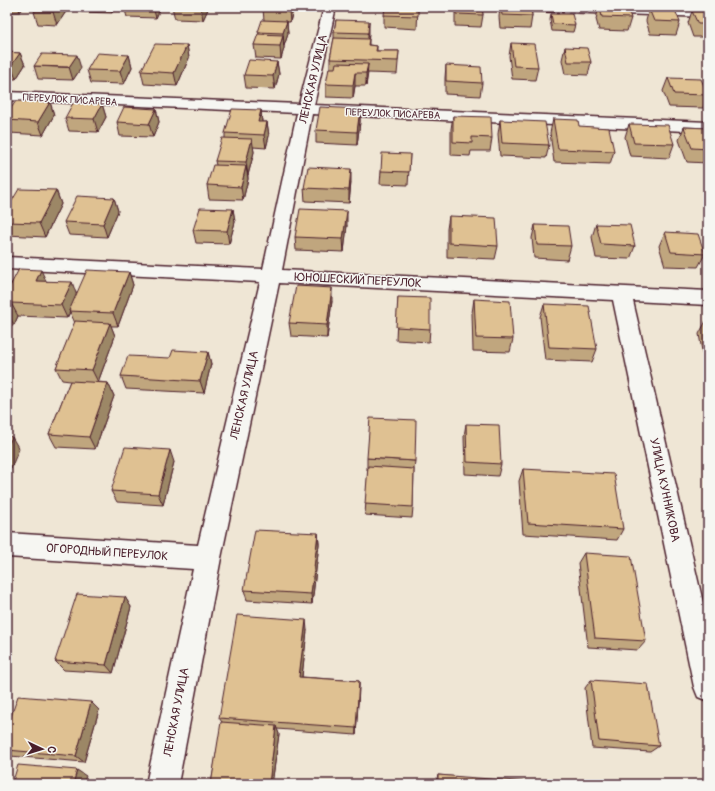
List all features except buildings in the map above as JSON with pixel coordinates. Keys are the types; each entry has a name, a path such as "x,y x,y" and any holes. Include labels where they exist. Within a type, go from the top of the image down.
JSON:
{"street":[{"name":"ЛЕНСКАЯ УЛИЦА","path":"162,784 208,558 330,7"},
{"path":"532,7 708,13"},
{"name":"ПЕРЕУЛОК ПИСАРЕВА","path":"7,96 708,127"},
{"name":"ЮНОШЕСКИЙ ПЕРЕУЛОК","path":"7,263 708,298"},
{"name":"УЛИЦА КУННИКОВА","path":"622,294 708,687"},
{"name":"ОГОРОДНЫЙ ПЕРЕУЛОК","path":"7,545 208,558"}]}
